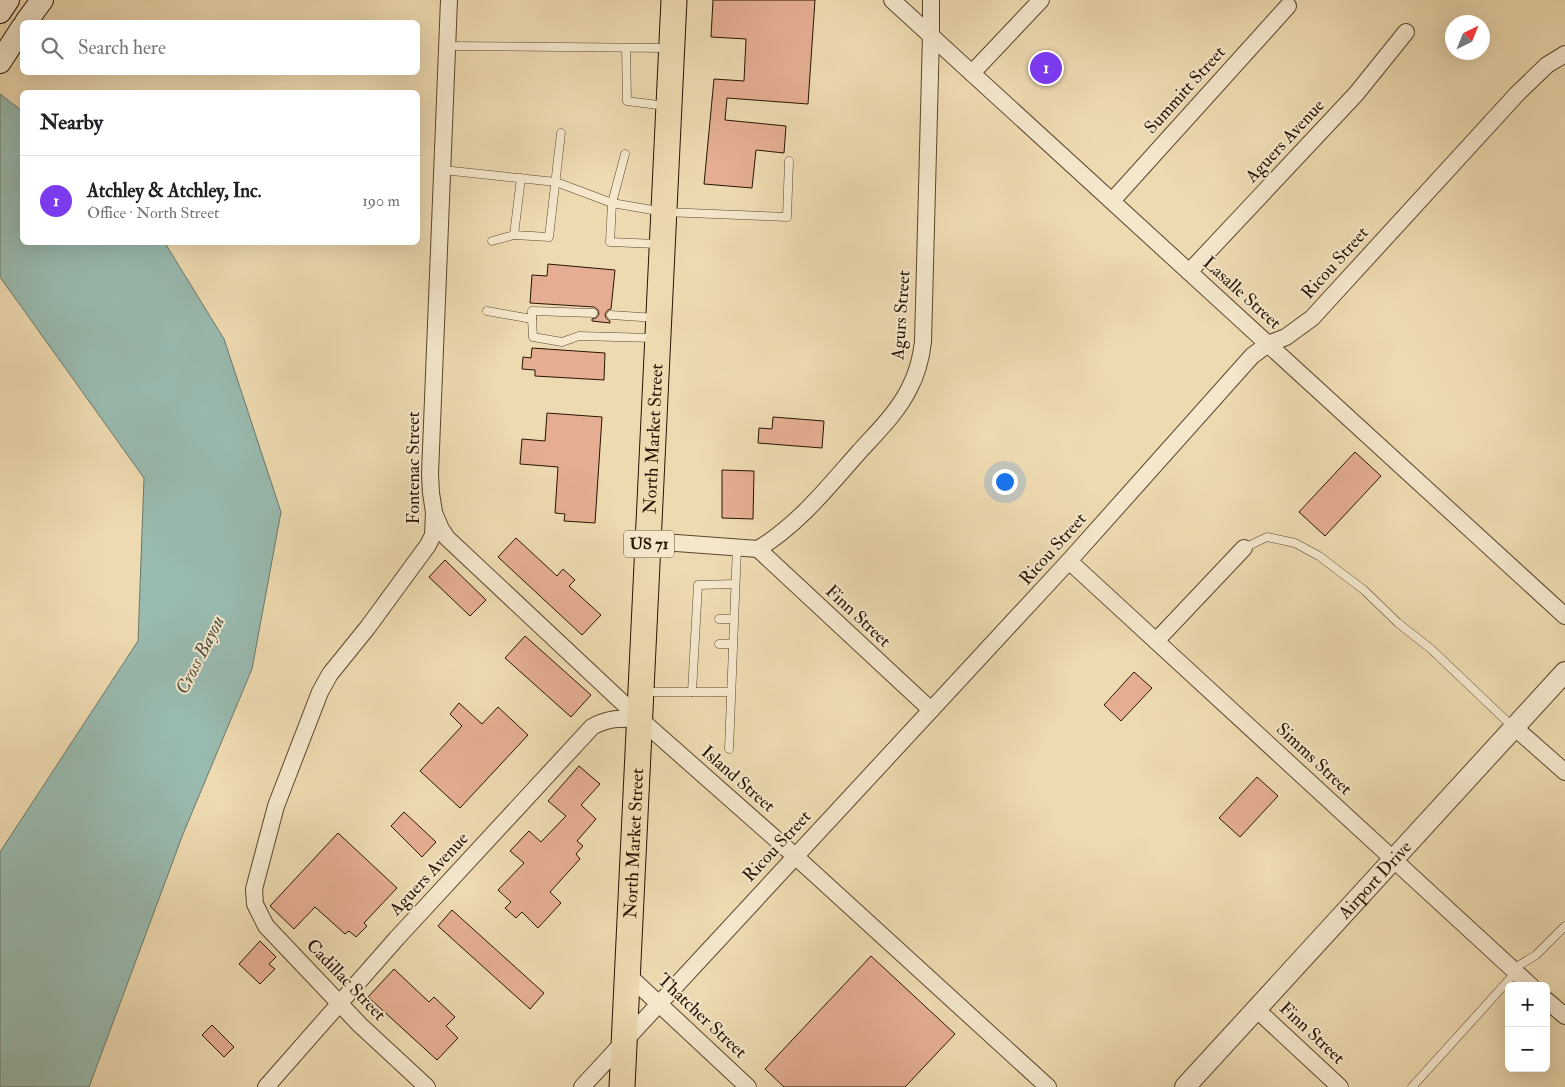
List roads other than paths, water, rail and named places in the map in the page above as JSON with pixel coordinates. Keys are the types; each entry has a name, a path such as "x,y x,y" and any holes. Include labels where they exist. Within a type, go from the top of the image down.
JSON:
{"main road":[{"path":"0,12 8,0"},
{"name":"North Market Street","path":"622,1087 674,0"},
{"path":"0,62 20,31"}],"street":[{"name":"Fontenac Street","path":"254,889 276,806 320,692 330,674 368,628 428,545 434,528 430,474 449,0"},
{"name":"Lasalle Street","path":"892,0 1565,616"},
{"name":"Agurs Street","path":"758,549 788,529 814,503 890,417 909,390 917,372 923,342 931,0"},
{"path":"972,73 1042,0"},
{"name":"Summitt Street","path":"1112,201 1288,6"},
{"name":"Aguers Avenue","path":"1190,272 1356,94 1406,32"},
{"name":"Ricou Street","path":"582,1087 1070,561 1252,356 1268,344 1286,337 1312,318 1517,94 1547,66 1565,54"},
{"name":"Island Street","path":"434,512 441,530 447,538 640,719 795,856 1048,1087"},
{"path":"649,541 758,549"},
{"path":"1156,641 1244,548"},
{"name":"Finn Street","path":"758,549 932,710"},
{"name":"Simms Street","path":"1070,561 1527,982"},
{"name":"Airport Drive","path":"1185,1087 1565,672"},
{"name":"Aguers Avenue","path":"266,1087 397,938 592,727 603,720 640,719"},
{"path":"1514,727 1565,772"},
{"name":"Cadillac Street","path":"254,889 255,904 266,926 360,1024 427,1087"},
{"name":"Thatcher Street","path":"628,975 748,1087"},
{"path":"1550,1003 1565,1016"},
{"name":"Finn Street","path":"1256,1009 1340,1087"}],"lane":[{"path":"448,46 672,48"},
{"path":"626,48 627,102 669,106"},
{"path":"492,241 514,236 549,237 561,133"},
{"path":"625,154 612,203 610,242 663,245"},
{"path":"443,170 556,182 612,203 664,212 787,217 789,161"},
{"path":"514,236 521,178"},
{"path":"487,311 532,319"},
{"path":"593,313 532,311 533,337 562,342 579,336 659,328"},
{"path":"611,315 659,328"},
{"path":"1244,548 1267,536 1295,543 1320,556 1364,590 1398,623 1431,649 1514,727"},
{"path":"729,749 737,547"},
{"path":"692,692 695,643 700,618 698,585 735,584"},
{"path":"719,619 733,620"},
{"path":"695,643 704,644"},
{"path":"719,644 732,644"},
{"path":"641,692 730,692"},
{"path":"1412,1087 1515,971 1536,955 1565,926"}],"water":[{"name":"Cross Bayou","path":"0,94 20,109 20,245 166,245 224,339 281,512 252,669 183,834 89,1087 0,1087 0,852 138,641 144,478 0,277"}],"place":[{"name":"Atchley & Atchley, Inc.","path":"1046,68"}]}
